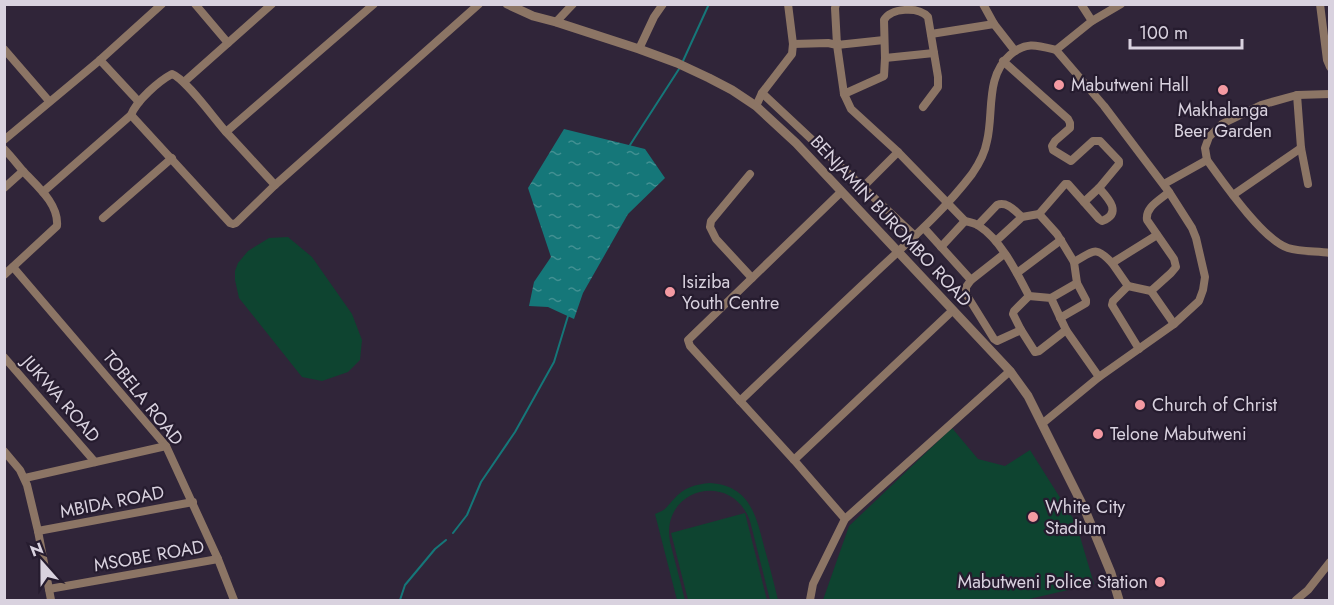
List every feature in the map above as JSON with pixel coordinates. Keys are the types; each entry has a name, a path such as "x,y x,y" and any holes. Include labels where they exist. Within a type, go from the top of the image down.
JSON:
{"street":[{"path":"4,140 100,60 162,4"},
{"path":"195,4 228,42"},
{"path":"184,82 272,4"},
{"path":"226,132 374,4"},
{"path":"556,22 573,4"},
{"path":"639,49 654,17 663,4"},
{"path":"756,106 762,93 792,54 788,4"},
{"path":"836,4 837,45 844,94 851,109 898,152 965,221 978,225 996,241 1029,296"},
{"path":"983,4 994,24 1015,51"},
{"path":"1081,4 1092,21"},
{"path":"1056,50 1092,21 1121,4"},
{"path":"1320,4 1329,67"},
{"path":"131,115 233,224 477,5"},
{"name":"BENJAMIN BUROMBO ROAD","path":"507,5 533,16 639,49 709,78 756,106 796,143 1010,371 1028,396 1085,510 1112,573 1119,600"},
{"path":"844,94 884,76 884,20 890,14 912,9 925,13 928,17 938,77 938,87 923,106"},
{"path":"931,34 994,24"},
{"path":"793,44 837,45 884,40"},
{"path":"740,401 924,228 972,173 981,159 987,142 991,120 992,89 996,74 1003,61 1015,51 1022,46 1036,44 1056,50 1104,106 1164,184 1192,228 1205,277 1199,301 1174,324 1099,377 1043,423"},
{"path":"4,49 49,101"},
{"path":"885,58 934,53"},
{"path":"100,60 139,102"},
{"path":"1003,61 1068,118 1070,128 1055,141 1052,146 1053,150 1071,161 1097,140 1119,161 1099,188 1084,202"},
{"path":"44,192 131,115 139,102 172,74 176,74 184,82 275,185"},
{"path":"762,93 915,236"},
{"path":"1329,94 1297,95 1262,105 1222,124 1209,137 1205,148 1207,160 1233,195 1276,243 1288,248 1329,253"},
{"path":"1297,95 1301,148 1308,184"},
{"path":"1233,195 1301,148"},
{"path":"4,149 44,192 58,219 57,226 4,275"},
{"path":"863,187 898,152"},
{"path":"103,218 172,158"},
{"path":"1164,184 1207,160"},
{"path":"4,188 23,171"},
{"path":"750,174 711,221 710,227 716,239 752,278"},
{"path":"996,241 1022,217 1039,214 1065,184 1068,184 1099,219 1102,221 1107,219 1113,212 1112,207 1099,188"},
{"path":"841,192 688,340 690,346 845,519"},
{"path":"1150,291 1176,267 1174,259 1147,220 1146,215 1147,210 1169,192"},
{"path":"978,225 997,205 1002,204 1006,204 1022,217"},
{"path":"1039,214 1061,240 1074,262 1077,284 1086,300 1086,303 1060,318"},
{"path":"941,247 965,221"},
{"path":"924,228 971,280"},
{"path":"1112,263 1157,235"},
{"path":"1017,273 1061,240"},
{"path":"1074,262 1094,251 1103,254 1128,286 1150,291 1174,324"},
{"path":"1004,254 971,280 966,287 966,294 994,339 997,340 1021,330"},
{"name":"TOBELA ROAD","path":"13,267 166,446 219,559 234,600"},
{"path":"1029,296 1051,298 1077,284"},
{"path":"1128,286 1113,301 1112,305 1139,349"},
{"path":"1029,296 1013,314 1035,352 1066,330"},
{"path":"1051,298 1066,330 1099,377"},
{"path":"794,460 952,311"},
{"name":"JUKWA ROAD","path":"4,357 95,462"},
{"path":"810,600 813,584 845,519 1010,371"},
{"path":"25,478 166,446"},
{"path":"4,451 25,478 51,600"},
{"name":"MBIDA ROAD","path":"38,531 193,502"},
{"name":"MSOBE ROAD","path":"49,589 219,559"},
{"path":"1296,600 1308,590 1329,562"}],"shaded area":[{"path":"288,237 312,257 352,314 362,340 360,360 348,372 322,381 302,377 239,298 235,280 238,263 248,251 269,238"},
{"name":"White City Stadium","path":"952,428 978,459 1005,466 1030,450 1076,523 1094,584 1025,600 823,600 849,526"},
{"path":"710,483 724,485 735,490 750,505 778,600 770,600 750,521 741,505 728,495 714,491 700,492 686,498 676,509 670,524 670,542 685,600 677,600 655,514 686,489"},
{"path":"745,513 767,600 688,600 671,533"}],"water":[{"path":"564,129 645,149 665,178 628,214 583,293 574,319 548,307 529,306 534,282 551,257 528,188"}],"waterway":[{"path":"683,61 709,4"},
{"path":"630,145 679,69"},
{"path":"453,533 467,515 481,482 515,432 554,362 568,316"},
{"path":"400,600 405,585 435,549 446,540"}],"place":[{"name":"Mabutweni Hall","path":"1059,85"},
{"name":"Makhalanga Beer Garden","path":"1223,90"},
{"name":"Isiziba Youth Centre","path":"670,292"},
{"name":"Church of Christ","path":"1140,405"},
{"name":"Telone Mabutweni","path":"1098,434"},
{"name":"White City Stadium","path":"1033,517"},
{"name":"Mabutweni Police Station","path":"1160,582"}]}
